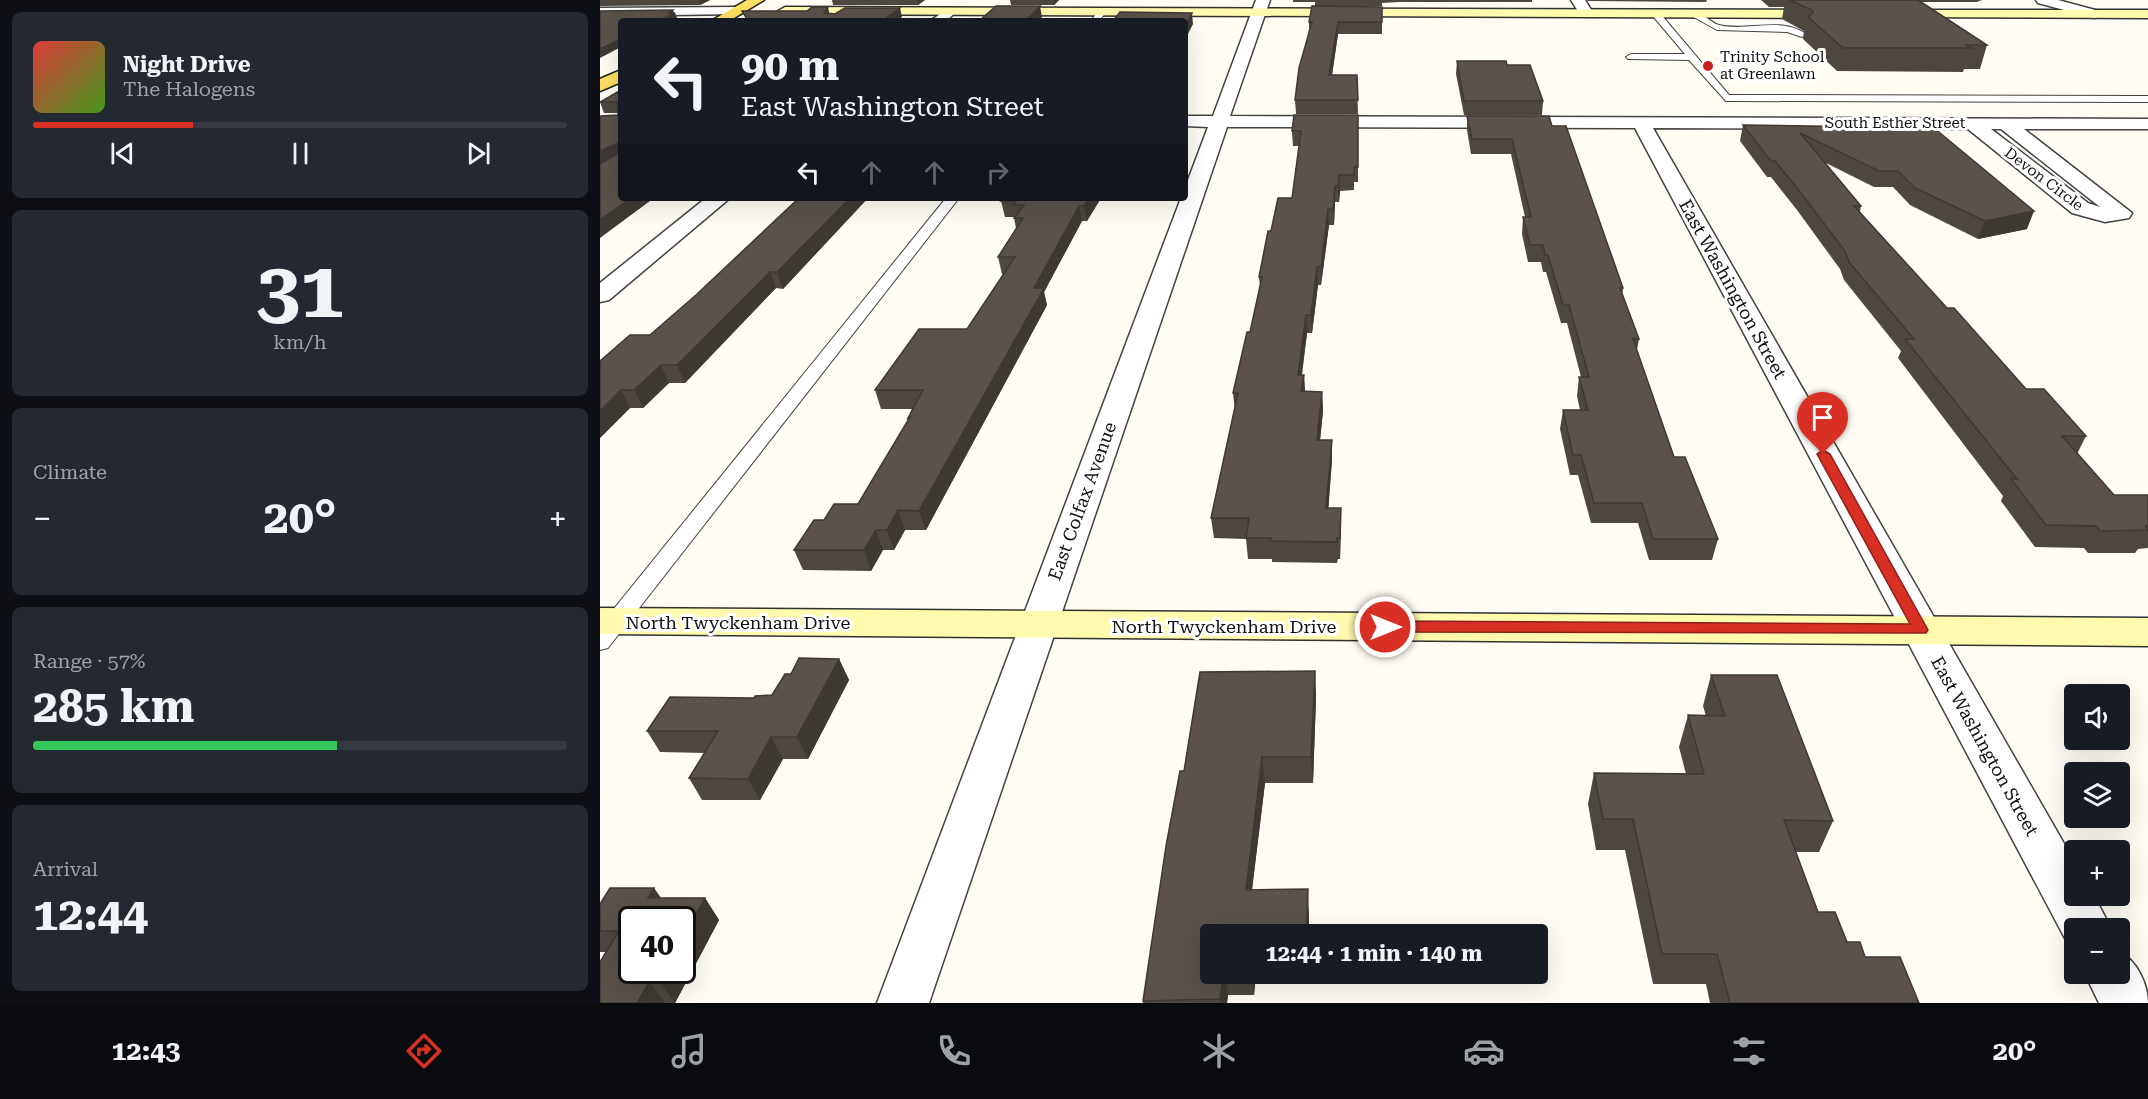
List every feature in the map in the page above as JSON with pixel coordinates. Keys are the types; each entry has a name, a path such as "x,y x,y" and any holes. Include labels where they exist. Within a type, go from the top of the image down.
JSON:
{"main road":[{"path":"723,18 757,0"},
{"path":"600,86 618,77"}],"street":[{"path":"1578,0 1586,13"},
{"path":"2043,0 2094,14"},
{"path":"600,12 736,11 943,16 1098,16 1261,6 1586,13 1838,14"},
{"name":"East Colfax Avenue","path":"903,1003 1261,6"},
{"path":"1884,14 2148,14"},
{"name":"South Esther Street","path":"1188,121 2148,123"},
{"name":"East Washington Street","path":"1641,123 2080,918"},
{"name":"Devon Circle","path":"1972,123 2080,208 2105,215 2121,213 2005,123"},
{"path":"600,295 715,201"},
{"name":"North Twyckenham Drive","path":"606,628 1038,625 2148,632"},
{"path":"2117,984 2127,1003"}],"lane":[{"path":"837,18 846,12"},
{"path":"1655,13 1726,98 2148,99"},
{"path":"1693,13 1714,26"},
{"path":"1665,25 1680,26"},
{"path":"1699,27 1788,29 1802,34"},
{"path":"1631,57 1691,57"},
{"path":"606,628 951,201"}],"building":[{"path":"1790,0 1918,0 1987,45 1966,45 1971,48 1843,48 1808,17 1813,13 1812,10"},
{"path":"996,6 1040,6 1029,18 982,18"},
{"path":"1312,6 1382,7 1382,22 1338,22 1329,75 1357,75 1358,100 1295,100 1299,68 1312,22 1309,22"},
{"path":"812,7 828,7 824,13 835,14 845,8 900,8 886,18 746,18 742,11 807,11"},
{"path":"673,10 669,13 675,13 664,18 618,18 618,40 600,49 600,11"},
{"path":"1120,12 1192,13 1188,20 1188,18 1115,18"},
{"path":"1457,61 1506,61 1507,65 1530,65 1543,101 1464,101"},
{"path":"618,92 618,102 600,102"},
{"path":"618,115 618,143 600,151 600,116"},
{"path":"1294,115 1358,115 1358,167 1354,167 1354,175 1339,175 1338,186 1335,186 1333,209 1328,209 1321,267 1317,267 1311,315 1306,315 1298,375 1304,375 1301,391 1322,392 1317,440 1332,440 1326,508 1341,508 1340,538 1337,538 1337,542 1270,541 1271,538 1246,538 1249,518 1211,518 1238,393 1233,393 1262,277 1259,277 1268,231 1271,231 1278,198 1292,198 1301,131 1292,131"},
{"path":"1467,116 1549,116 1552,126 1566,126 1623,288 1620,288 1639,339 1633,339 1674,457 1685,457 1718,539 1653,539 1642,503 1594,503 1581,455 1573,455 1563,410 1588,410 1579,377 1589,377 1569,305 1563,305 1543,245 1530,245 1523,217 1531,217 1512,139 1472,139"},
{"path":"1743,125 1934,128 2034,211 1985,221 1915,188 1898,171 1879,171 1800,133 1861,206 1854,206 1947,308 1954,308 2026,389 2044,389 2086,436 2062,436 2114,495 2148,495 2148,526 2145,526 2148,530 2100,531 2096,526 2046,525 2011,479 2017,479 1905,339 1914,339 1849,262 1845,251 1801,193 1775,161 1771,161"},
{"path":"618,143 618,201 627,201 600,220 600,164 617,154"},
{"path":"796,201 847,201 777,272 770,272 677,365 661,365 634,390 621,390 600,411 600,361 630,335 650,335"},
{"path":"1016,201 1087,201 1084,206 1079,206 1034,288 1044,288 919,511 898,510 887,530 876,530 864,550 794,550 814,520 824,520 834,504 858,504 910,417 908,418 923,390 875,390 919,329 967,329 1015,257 998,257 1023,218 1014,218 1024,205 1013,205"},
{"path":"799,658 839,659 797,737 771,737 748,779 689,778 718,731 647,731 670,697 754,698 755,696 772,695 785,674 791,674"},
{"path":"1315,671 1311,757 1262,757 1246,890 1308,889 1306,924 1200,924 1200,984 1222,984 1220,999 1143,1001 1166,846 1180,771 1184,771 1200,672"},
{"path":"1711,675 1777,675 1833,821 1784,820 1818,912 1835,912 1847,942 1860,942 1865,957 1900,957 1919,1003 1730,1003 1717,954 1662,954 1633,819 1603,819 1594,773 1704,774 1688,715 1725,716"},
{"path":"610,888 654,888 648,898 705,898 696,914 696,906 618,906 618,931 600,931 600,904"},
{"path":"618,933 618,984 648,984 637,1003 600,1003 600,962"}],"place":[{"name":"Trinity School at Greenlawn","path":"1708,66"}],"route":[{"path":"1385,627 1921,630 1823,454"}]}
